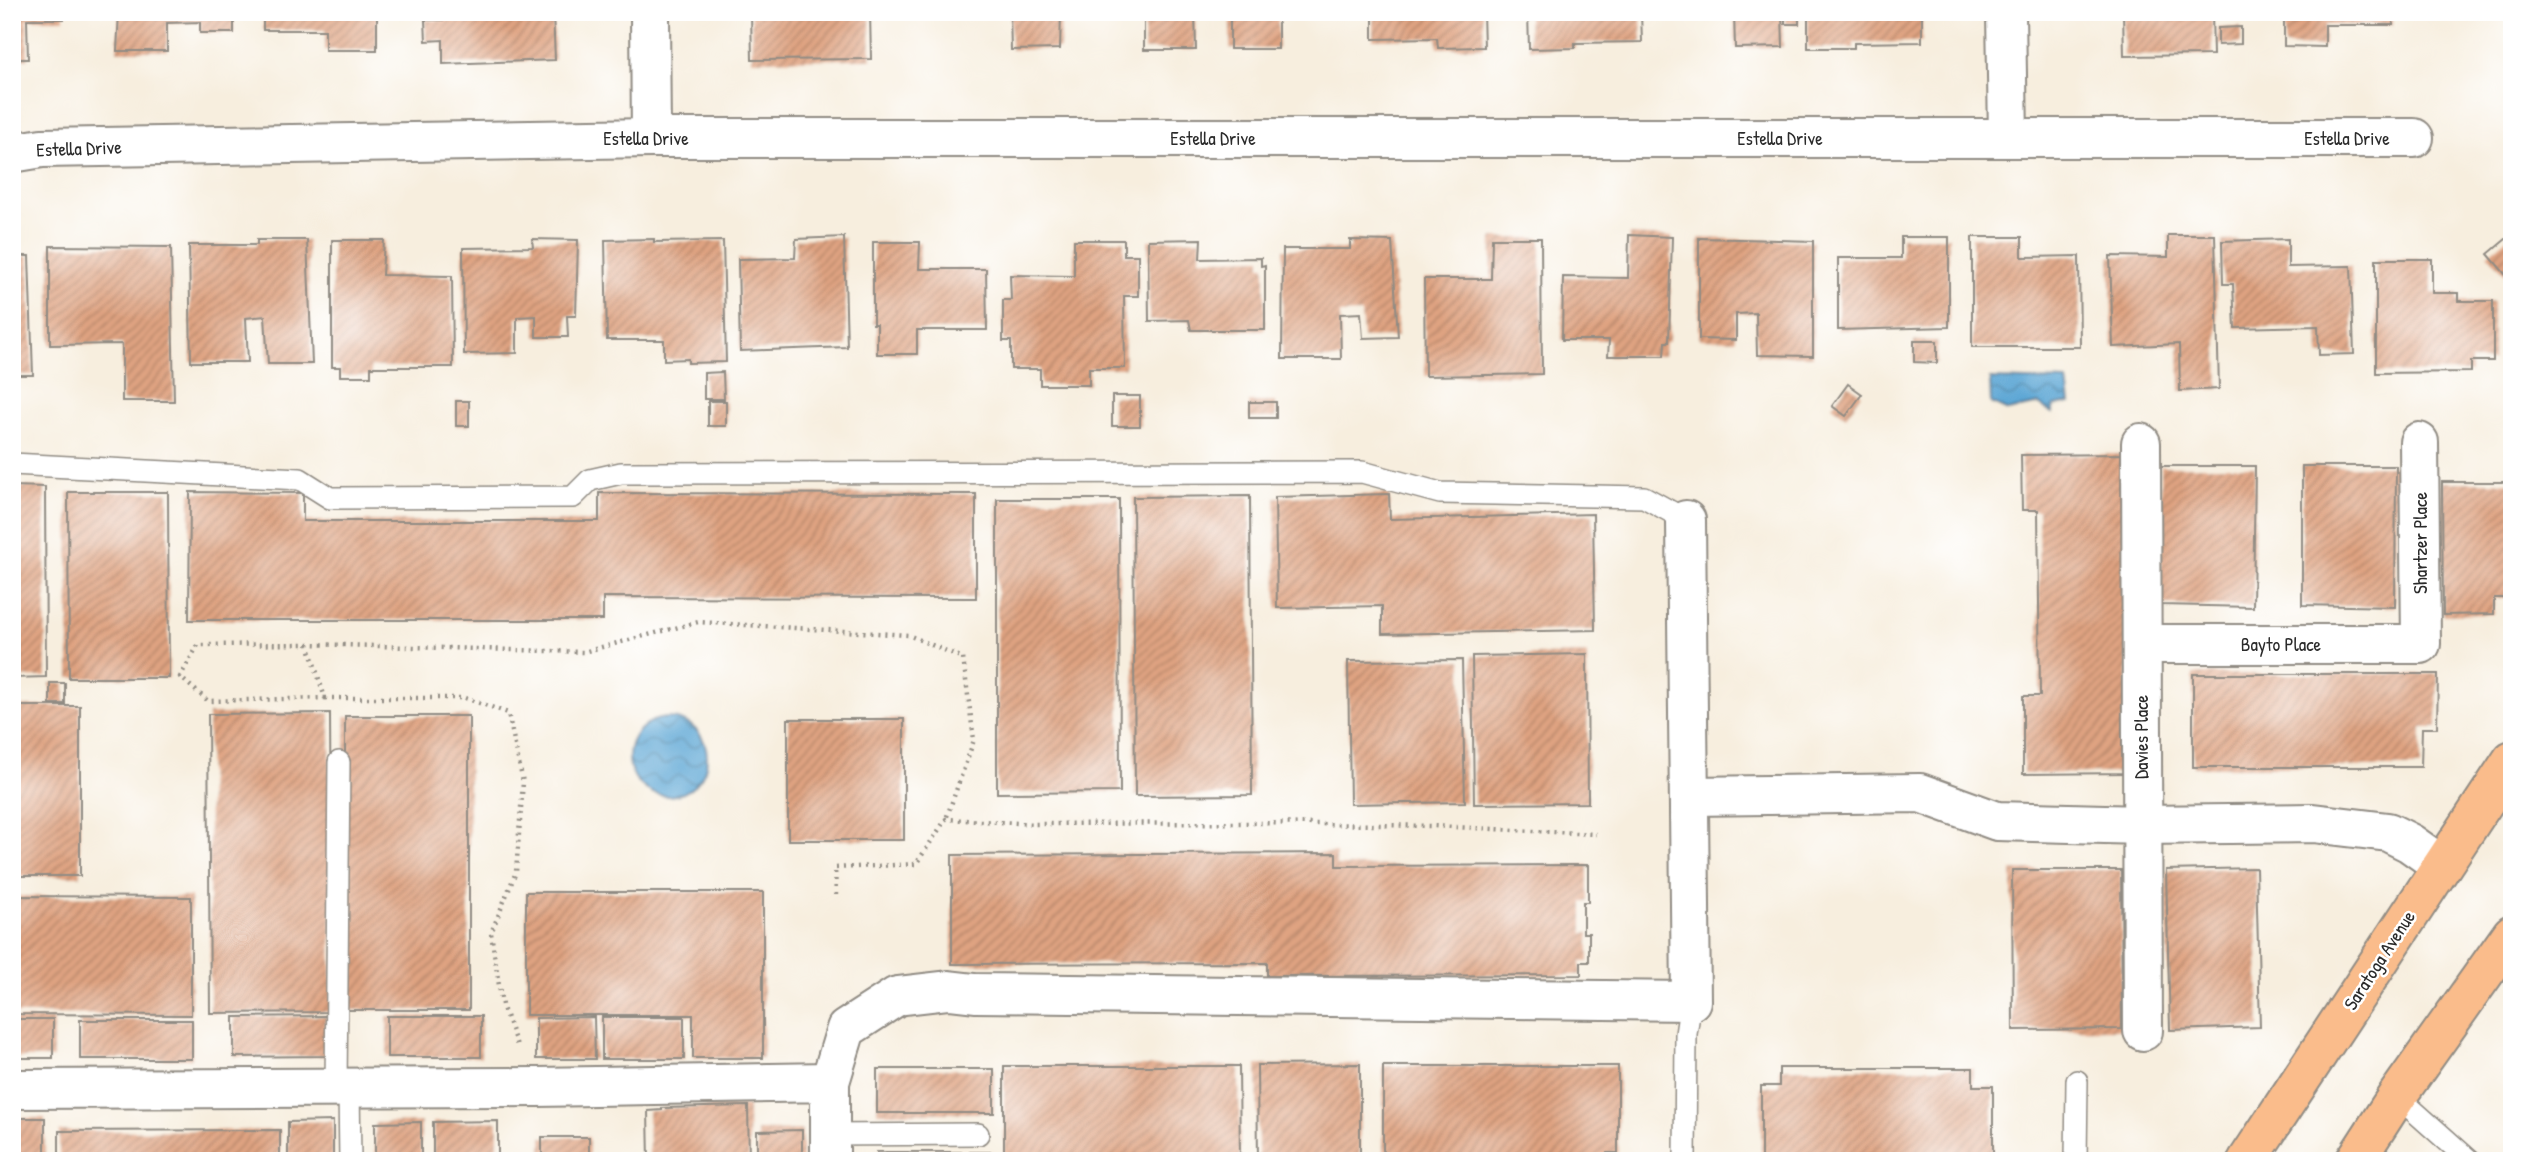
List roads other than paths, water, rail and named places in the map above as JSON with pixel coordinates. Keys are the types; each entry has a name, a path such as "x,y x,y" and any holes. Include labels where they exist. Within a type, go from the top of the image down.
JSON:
{"main road":[{"name":"Saratoga Avenue","path":"2247,1161 2512,760"},
{"path":"2355,1161 2397,1096 2512,934"}],"street":[{"path":"649,12 651,138"},
{"path":"2006,12 2008,138"},
{"name":"Estella Drive","path":"12,153 42,148 651,138 2414,138"},
{"name":"Shartzer Place","path":"2419,442 2421,644"},
{"name":"Davies Place","path":"2141,443 2143,1031"},
{"path":"830,1148 830,1082 846,1029 897,996 949,990 975,993 1691,1001 1686,520"},
{"name":"Bayto Place","path":"2142,644 2421,644"},
{"path":"1690,796 1920,793 1997,821 2141,825 2313,823 2388,832 2410,843 2441,865"},
{"path":"12,1089 518,1087 830,1082"}],"lane":[{"path":"12,464 300,479 330,498 573,497 590,480 621,473 1362,472 1440,493 1644,497 1686,520"},
{"path":"339,762 343,1088 350,1161"},
{"path":"1685,1161 1686,1034 1691,1001"},
{"path":"2076,1161 2077,1081"},
{"path":"2397,1096 2469,1161"},
{"path":"830,1148 978,1134"}],"water":[{"path":"1990,379 2067,381 2070,403 2054,406 2052,413 2039,404 2008,411 1991,403"},
{"path":"668,718 683,721 696,729 704,742 707,757 704,772 696,785 683,793 668,796 653,793 640,785 632,772 629,757 632,742 640,729 653,721"}]}
